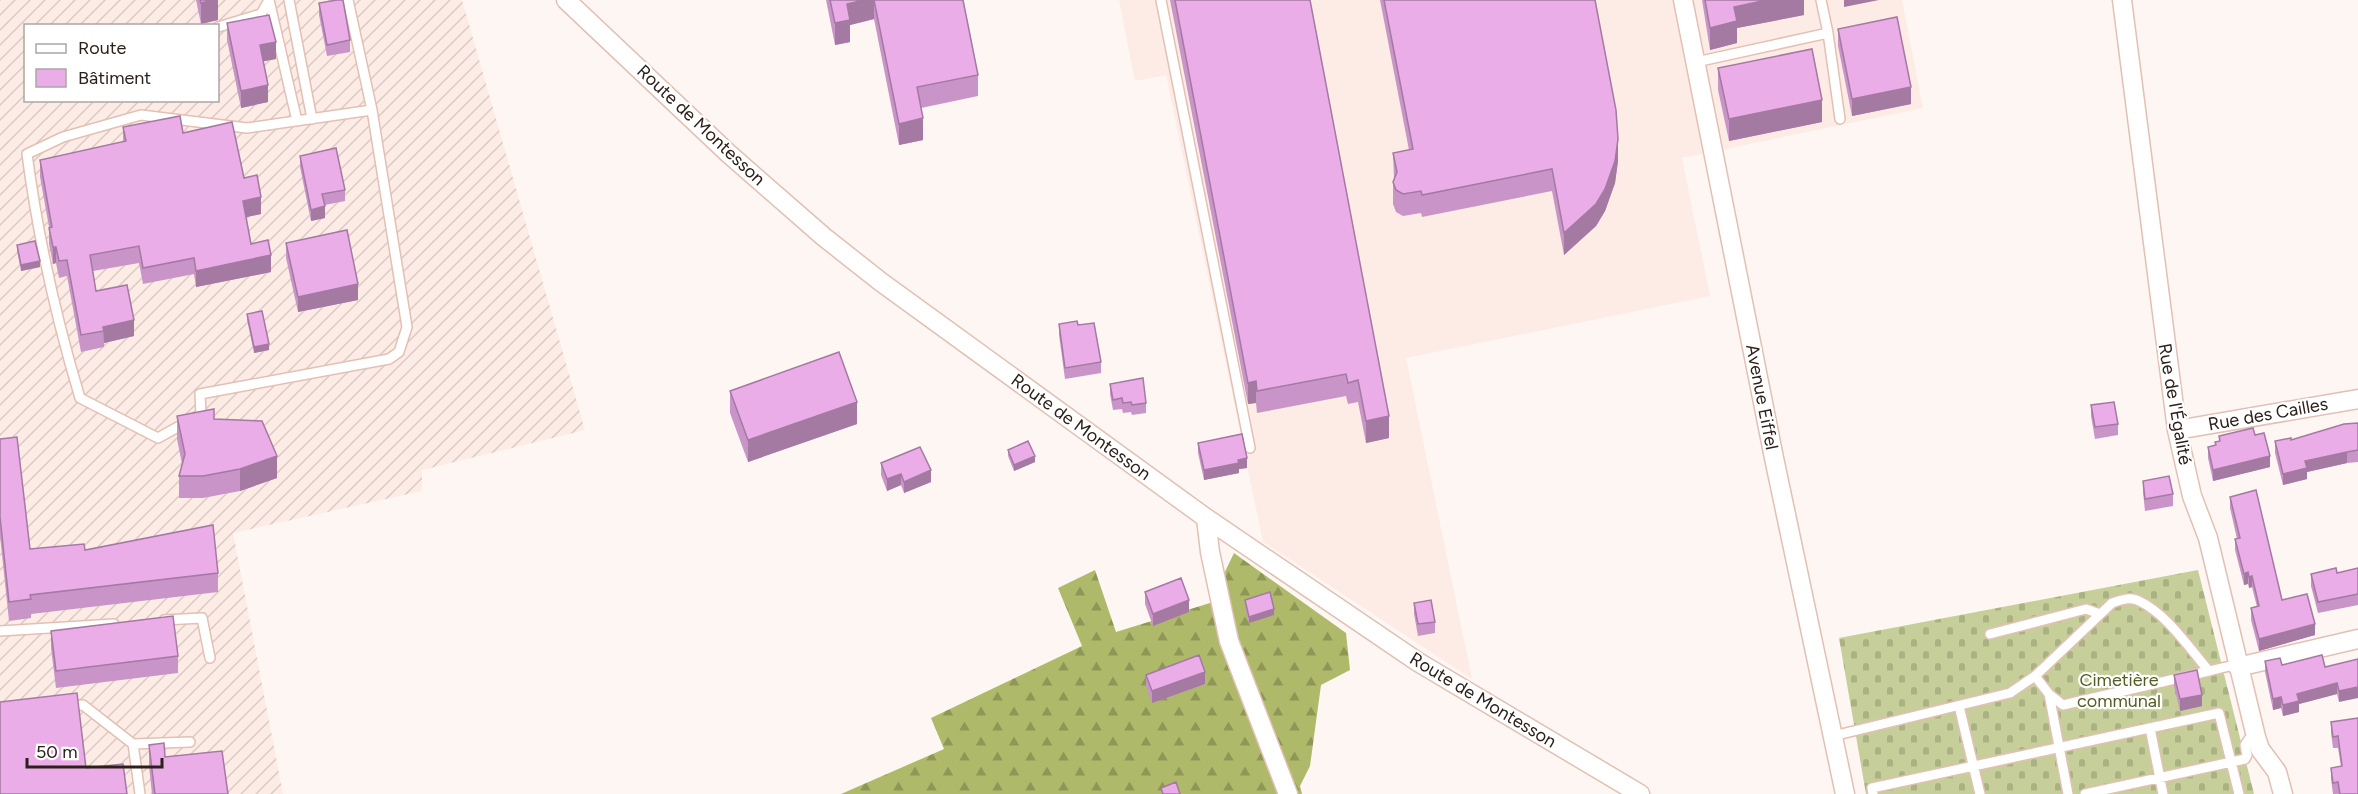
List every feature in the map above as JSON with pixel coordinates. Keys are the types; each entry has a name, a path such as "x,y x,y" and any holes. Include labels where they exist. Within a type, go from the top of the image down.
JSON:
{"street":[{"name":"Route de Montesson","path":"566,0 729,154 824,237 881,282 1206,518 1418,662 1640,794"},
{"name":"Avenue Eiffel","path":"1683,0 1771,446 1845,794"},
{"name":"Rue de l'Égalité","path":"2122,0 2177,430 2192,496 2208,538 2256,737 2260,749 2277,772 2283,794"},
{"name":"Rue des Cailles","path":"2177,430 2358,399"},
{"path":"1206,518 1210,552 1228,641 1288,794"},
{"path":"2238,666 2358,639"}],"lane":[{"path":"219,27 261,14 269,0 297,121"},
{"path":"289,0 312,119"},
{"path":"348,0 372,110 407,327 399,352 388,358 200,394 201,414 158,438 80,398 63,340 38,228 27,154 63,137 141,115 247,128 372,110"},
{"path":"1161,0 1250,448"},
{"path":"1821,0 1840,119"},
{"path":"1696,62 1828,33"},
{"path":"1833,736 2010,693 2035,676 2112,603 2126,598 2139,600 2160,616 2209,671"},
{"path":"1990,634 2086,609 2100,614"},
{"path":"154,621 202,618 210,657"},
{"path":"0,632 130,623"},
{"path":"2035,676 2049,694 2063,705 2238,666"},
{"path":"2049,694 2068,794"},
{"path":"59,707 83,705 134,744 190,742"},
{"path":"1959,706 1980,794"},
{"path":"1873,794 1872,788 2220,713 2239,794"},
{"path":"2150,728 2163,794"},
{"path":"2085,794 2245,759 2247,755 2245,745 2249,739 2256,737"},
{"path":"134,744 140,794"}],"shaded area":[{"path":"0,0 462,0 585,430 422,470 422,491 233,533 283,794 0,794"},
{"path":"1119,0 1902,0 1923,108 1682,158 1710,296 1406,358 1472,679 1263,542 1166,75 1135,81"}],"green space":[{"path":"1234,553 1346,633 1350,670 1321,685 1310,766 1300,786 1302,794 841,794 944,749 931,718 1082,646 1058,588 1095,570 1116,632 1210,603"},
{"name":"Cimetière communal","path":"2198,570 2254,794 1866,794 1839,638"}],"building":[{"path":"343,0 350,40 327,45 319,3"},
{"path":"830,0 864,0 847,4 850,20 835,23"},
{"path":"874,0 963,0 978,75 917,87 923,118 899,124"},
{"path":"1175,0 1310,0 1389,416 1366,421 1358,380 1348,383 1346,374 1257,391 1256,381 1248,383"},
{"path":"1384,0 1595,0 1616,110 1618,139 1615,161 1605,189 1596,204 1564,233 1552,169 1422,195 1421,191 1403,194 1396,190 1393,182 1397,172 1393,153 1413,149"},
{"path":"1705,0 1767,0 1734,7 1737,21 1710,28"},
{"path":"269,15 276,42 260,45 268,85 241,91 227,23"},
{"path":"1897,17 1911,87 1852,99 1838,29"},
{"path":"1812,49 1822,100 1729,119 1718,68"},
{"path":"180,116 183,133 232,122 244,178 257,175 261,197 243,201 251,244 268,240 271,255 196,271 194,258 143,268 139,246 90,255 96,291 127,285 134,320 103,327 104,331 81,335 67,260 59,261 56,247 53,247 49,228 52,227 40,160 126,141 123,127"},
{"path":"336,148 345,190 322,194 325,206 311,210 300,156"},
{"path":"347,230 358,284 298,297 286,243"},
{"path":"35,241 40,261 21,265 17,245"},
{"path":"262,311 269,344 254,347 247,314"},
{"path":"1077,321 1078,325 1094,323 1101,362 1065,368 1059,324"},
{"path":"839,352 857,402 748,440 730,391"},
{"path":"1143,378 1146,403 1132,405 1131,402 1123,403 1122,398 1113,400 1110,384"},
{"path":"2114,402 2118,424 2095,427 2091,405"},
{"path":"214,409 214,419 262,421 277,456 240,469 203,476 179,476 185,454 177,416"},
{"path":"2358,423 2358,450 2305,461 2307,468 2283,474 2275,441 2291,438 2291,440 2344,424"},
{"path":"2253,428 2255,435 2264,433 2270,456 2213,470 2208,447 2220,441 2219,436"},
{"path":"1242,434 1247,458 1238,460 1239,463 1204,470 1198,443"},
{"path":"17,437 30,549 84,544 85,550 213,525 218,573 30,595 31,599 9,602 0,517 0,439"},
{"path":"1028,441 1035,456 1014,465 1008,450"},
{"path":"920,447 931,470 904,482 901,474 887,479 881,463"},
{"path":"2169,476 2173,494 2145,499 2143,481"},
{"path":"2256,490 2282,600 2307,594 2315,624 2259,639 2251,608 2259,606 2252,576 2249,577 2248,572 2244,574 2235,539 2240,538 2230,497"},
{"path":"2336,568 2337,573 2358,568 2358,594 2318,602 2311,574"},
{"path":"1181,578 1189,600 1153,614 1145,592"},
{"path":"1270,592 1274,609 1249,617 1245,600"},
{"path":"1431,600 1435,622 1418,624 1414,603"},
{"path":"173,616 178,656 56,671 51,631"},
{"path":"1199,655 1205,672 1152,691 1146,675"},
{"path":"2322,655 2325,667 2358,659 2358,687 2339,691 2337,683 2297,694 2299,701 2283,705 2281,697 2273,699 2265,661 2280,658 2282,665"},
{"path":"2197,670 2202,695 2180,699 2174,675"},
{"path":"77,693 86,768 123,764 127,794 0,794 0,702"},
{"path":"2358,718 2358,794 2340,794 2338,782 2333,783 2331,768 2342,766 2338,736 2333,737 2331,722"},
{"path":"164,743 165,757 222,751 228,794 155,794 149,745"},
{"path":"1176,782 1180,794 1163,794 1161,788"}]}
